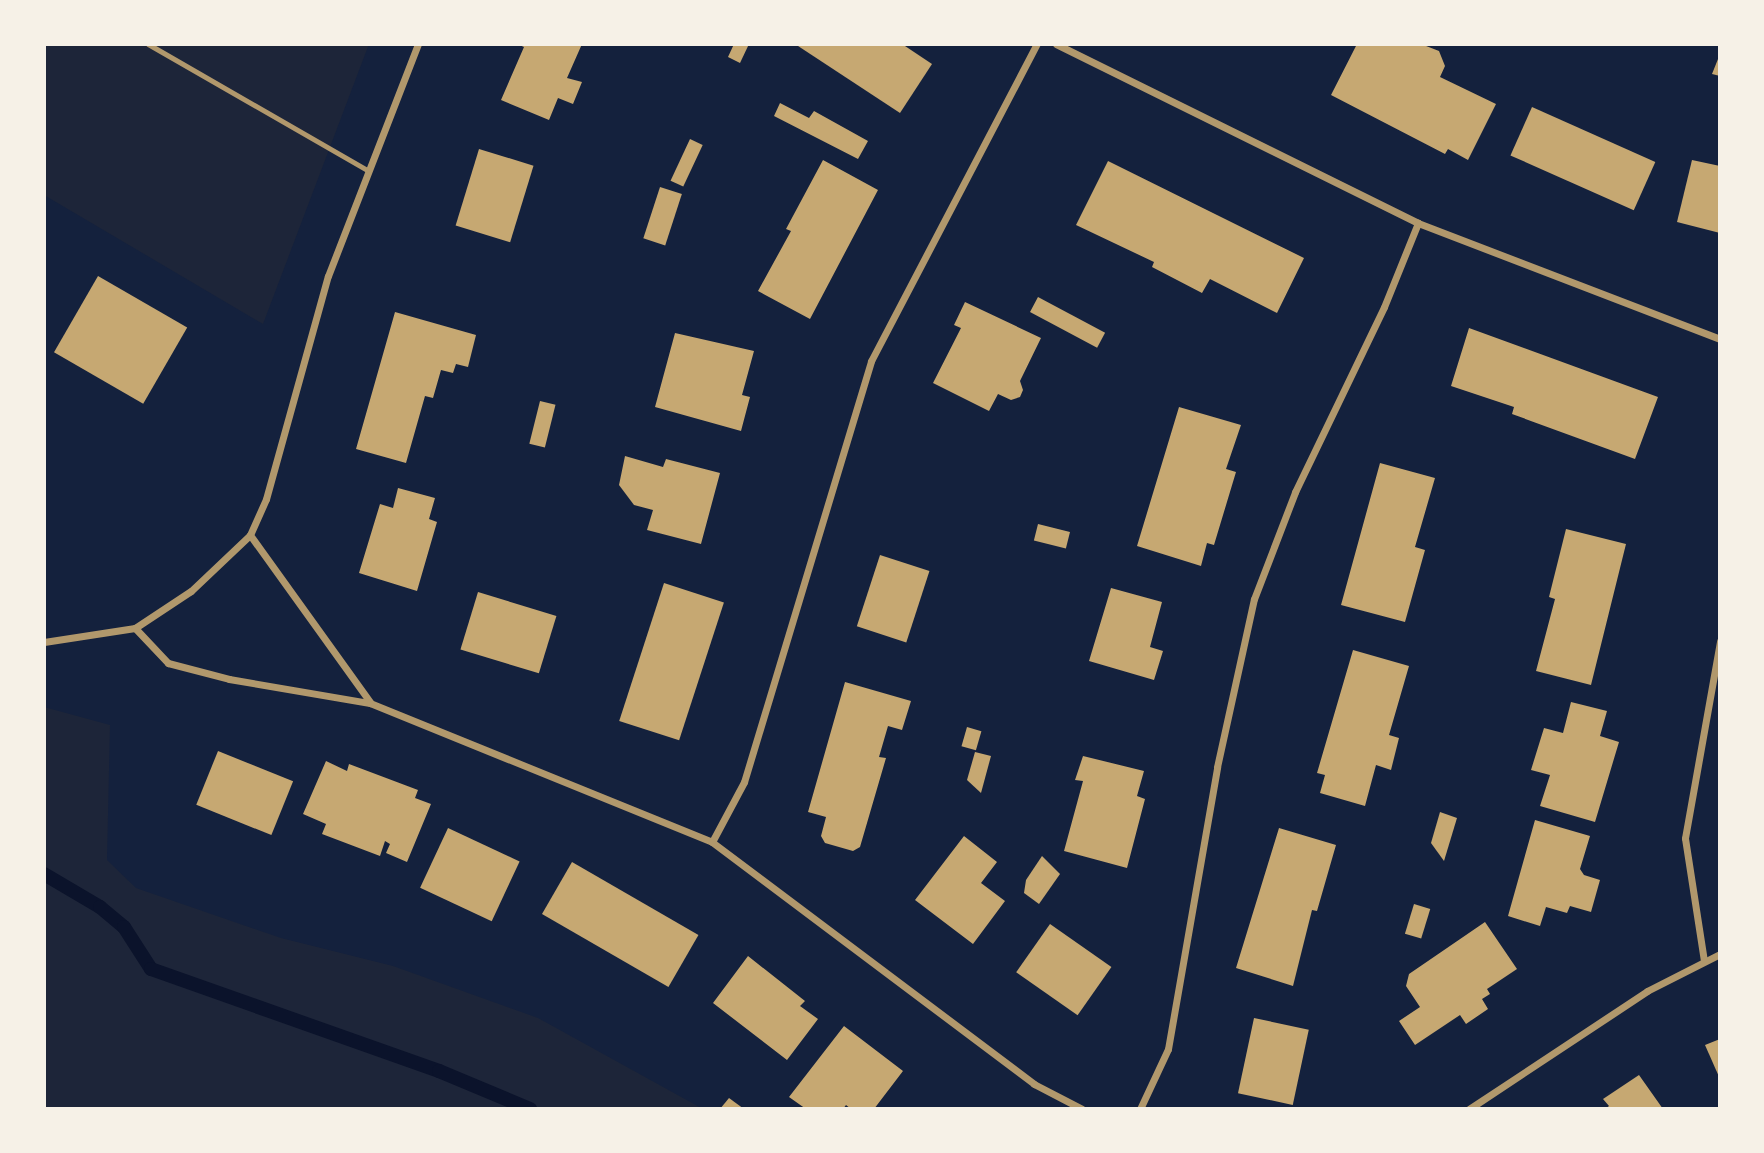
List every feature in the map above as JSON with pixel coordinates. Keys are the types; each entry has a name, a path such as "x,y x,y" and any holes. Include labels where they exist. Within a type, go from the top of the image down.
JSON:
{"street":[{"path":"44,642 135,628 191,591 250,535 267,499 328,276 366,170 418,44"},
{"path":"712,842 744,782 871,361 1037,44"},
{"path":"1056,44 1418,222 1720,339"},
{"path":"1140,1109 1168,1049 1217,767 1254,599 1294,492 1384,307 1418,222"},
{"path":"250,535 370,703"},
{"path":"135,628 168,663 229,679 370,703 712,842 1034,1084 1082,1109"},
{"path":"1704,961 1685,838 1720,641"},
{"path":"1469,1109 1647,991 1720,954"}],"lane":[{"path":"148,44 366,170"}],"shaded area":[{"path":"44,44 369,44 263,324 44,195"},
{"path":"44,707 110,725 107,860 136,888 281,938 393,966 538,1018 703,1109 44,1109"}],"building":[{"path":"517,44 582,44 567,78 582,82 573,104 558,98 549,120 501,100 524,47"},
{"path":"734,44 749,44 740,63 728,57"},
{"path":"795,44 902,44 932,64 900,113"},
{"path":"1357,44 1421,44 1439,51 1445,66 1440,77 1496,104 1468,160 1448,149 1445,154 1331,95"},
{"path":"1720,54 1720,76 1712,74"},
{"path":"780,103 809,118 814,111 868,141 858,159 774,116"},
{"path":"1532,107 1655,162 1634,210 1510,155"},
{"path":"690,139 703,145 683,187 671,181"},
{"path":"479,149 534,166 510,242 456,226"},
{"path":"823,160 878,190 810,319 758,291 791,231 786,229"},
{"path":"1692,160 1720,166 1720,233 1677,222"},
{"path":"1108,161 1304,258 1277,313 1210,279 1202,293 1152,267 1154,262 1076,225"},
{"path":"660,187 682,194 665,245 643,238"},
{"path":"98,276 187,328 143,404 54,352"},
{"path":"1038,297 1105,333 1097,348 1030,312"},
{"path":"965,302 1041,338 1020,381 1023,390 1020,397 1011,400 998,394 989,411 933,383 961,328 954,325"},
{"path":"395,312 476,335 468,367 456,364 453,373 441,370 433,398 425,396 406,463 356,449"},
{"path":"1469,328 1658,397 1635,459 1512,414 1514,407 1451,386"},
{"path":"675,333 754,351 742,395 750,397 741,431 655,407"},
{"path":"540,401 556,405 545,448 529,444"},
{"path":"1179,407 1241,425 1226,469 1236,472 1214,545 1207,543 1201,566 1137,546"},
{"path":"625,456 663,467 666,459 720,473 701,544 647,530 653,510 634,505 619,485"},
{"path":"1380,463 1435,478 1415,547 1425,550 1405,622 1341,605"},
{"path":"398,488 435,498 429,519 437,522 417,591 359,573 380,504 393,508"},
{"path":"1038,524 1070,532 1066,548 1034,540"},
{"path":"1566,529 1626,544 1591,685 1536,671 1555,599 1549,597"},
{"path":"880,555 929,571 906,642 857,626"},
{"path":"664,583 724,602 679,740 619,721"},
{"path":"1111,588 1162,602 1150,647 1163,651 1154,680 1089,661"},
{"path":"478,592 556,616 539,673 460,649"},
{"path":"1353,650 1409,666 1389,735 1399,738 1391,770 1376,765 1365,806 1320,793 1325,775 1317,773"},
{"path":"845,682 911,701 902,730 888,726 879,757 886,758 860,847 853,851 825,843 821,836 826,817 808,812"},
{"path":"1571,702 1607,711 1600,736 1619,742 1595,822 1540,806 1550,775 1531,770 1544,728 1563,733"},
{"path":"967,727 981,731 976,750 961,746"},
{"path":"218,751 293,781 271,835 196,805"},
{"path":"975,752 991,756 981,793 967,780"},
{"path":"1083,756 1144,771 1137,796 1145,799 1127,868 1064,851 1083,781 1075,780"},
{"path":"326,761 347,771 349,764 418,790 415,798 431,804 407,862 386,853 390,844 385,841 380,856 322,834 326,824 303,814"},
{"path":"1440,812 1457,818 1444,861 1431,843"},
{"path":"1535,820 1590,836 1580,869 1584,875 1600,880 1591,912 1570,906 1567,913 1546,907 1540,926 1508,916"},
{"path":"448,828 520,861 492,921 420,888"},
{"path":"1279,828 1336,845 1317,911 1312,910 1293,986 1236,968"},
{"path":"964,836 997,862 981,883 1005,901 973,944 915,900"},
{"path":"1042,856 1060,874 1039,904 1024,893 1026,880"},
{"path":"572,862 698,935 668,987 542,914"},
{"path":"1414,904 1430,909 1421,939 1405,934"},
{"path":"1485,922 1517,969 1487,989 1490,994 1482,999 1488,1009 1466,1024 1460,1015 1415,1045 1399,1021 1420,1007 1406,986 1409,974"},
{"path":"1050,924 1111,967 1078,1015 1016,972"},
{"path":"748,956 805,1001 800,1006 818,1019 787,1060 713,1003"},
{"path":"1254,1018 1309,1030 1293,1105 1238,1093"},
{"path":"844,1026 903,1071 874,1109 851,1109 846,1105 843,1109 806,1109 789,1097"},
{"path":"1720,1039 1720,1079 1705,1045"},
{"path":"1639,1075 1663,1109 1605,1109 1609,1106 1603,1099"},
{"path":"729,1098 744,1109 720,1109"}],"waterway":[{"path":"44,874 100,907 124,927 151,969 439,1071 530,1109"}]}
